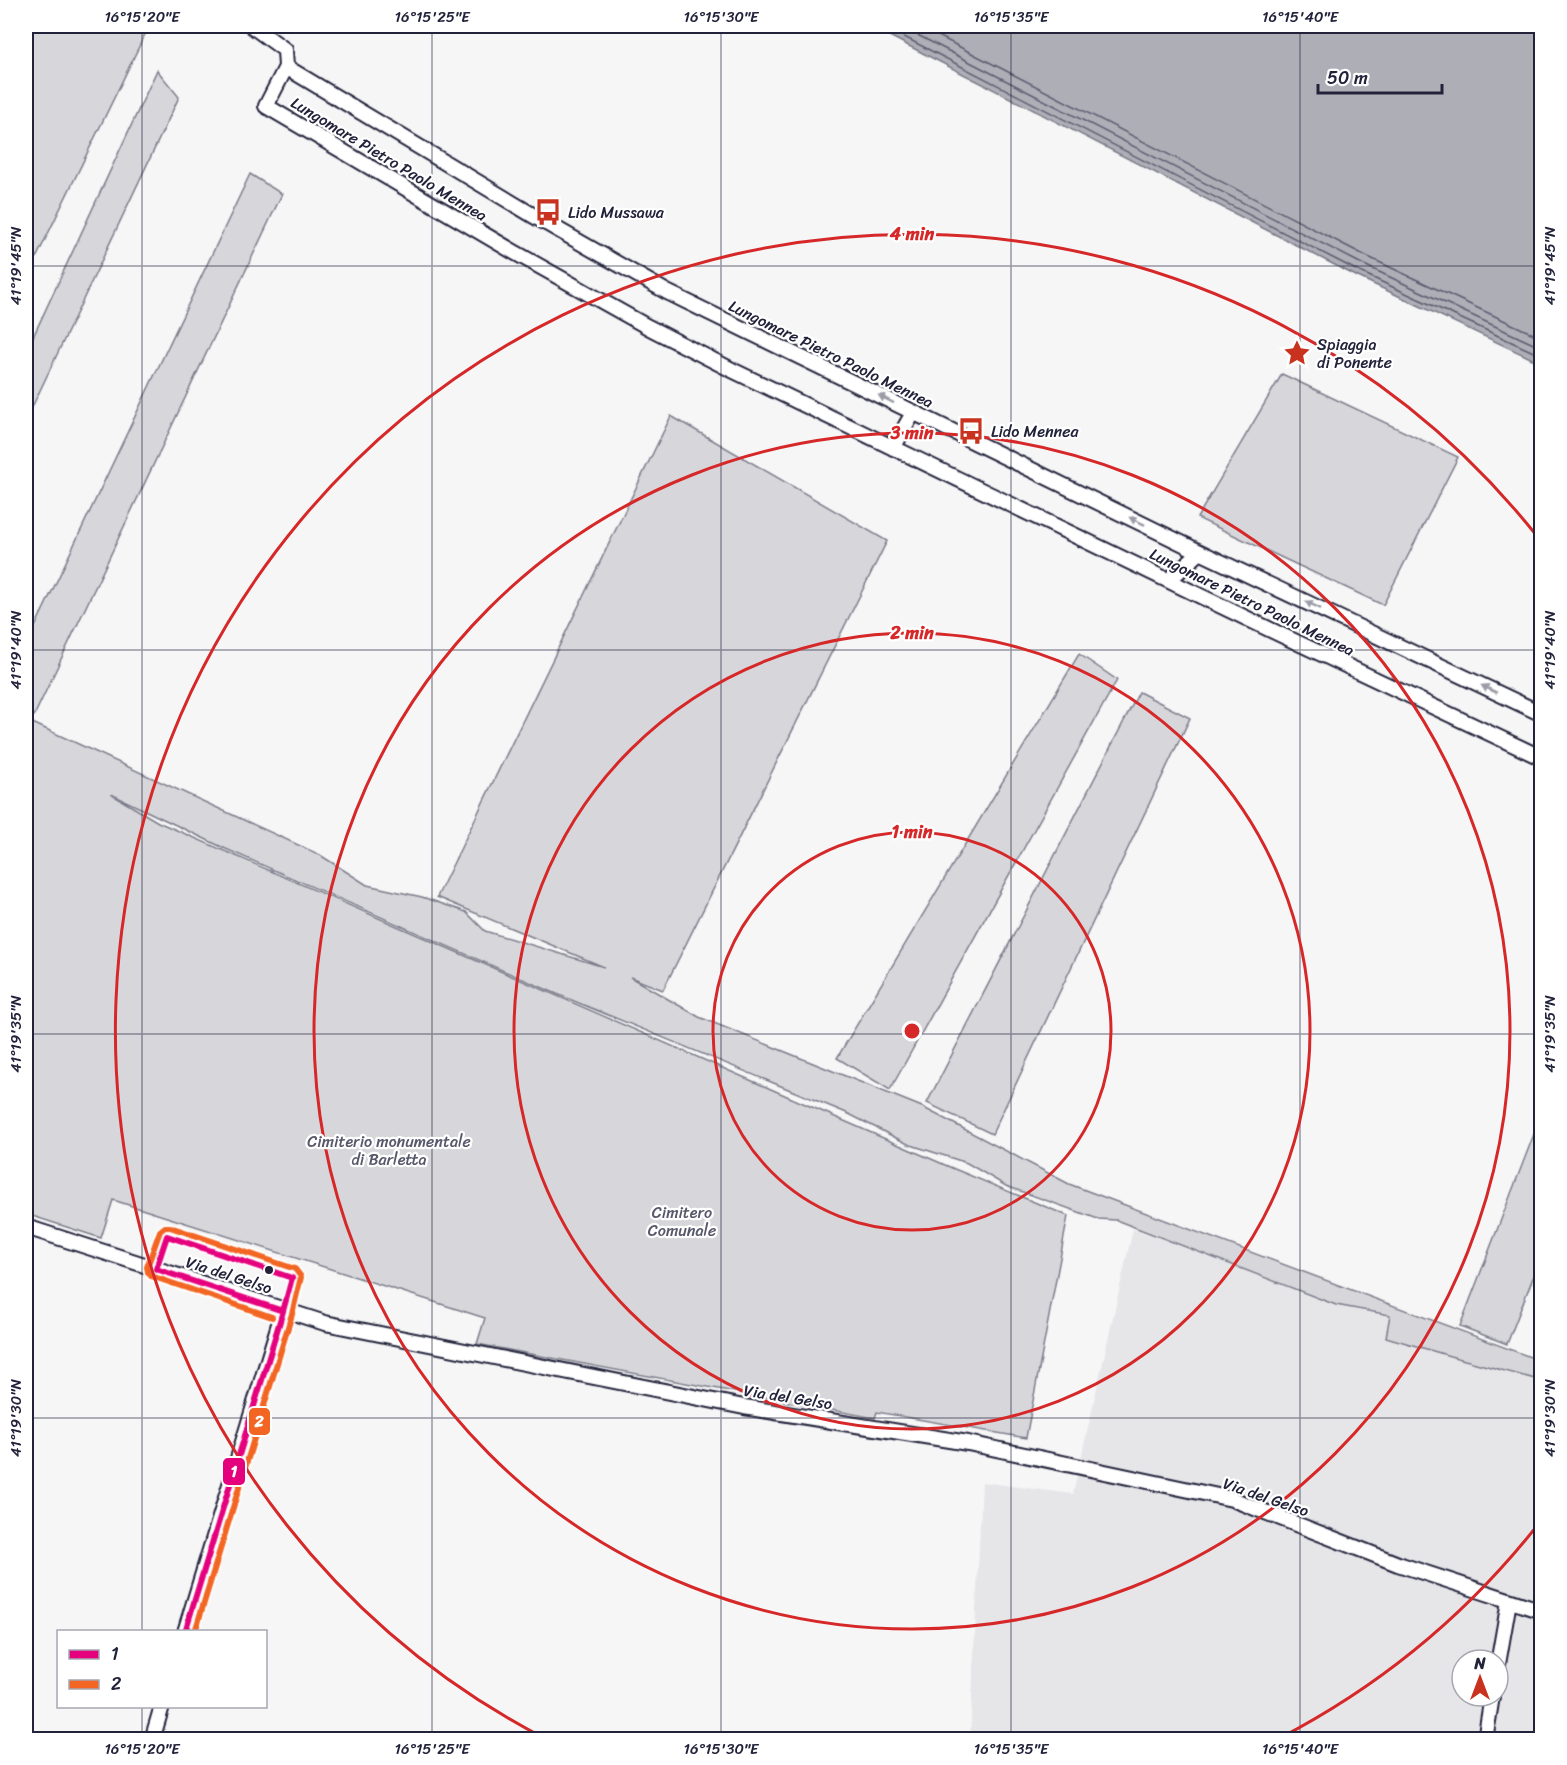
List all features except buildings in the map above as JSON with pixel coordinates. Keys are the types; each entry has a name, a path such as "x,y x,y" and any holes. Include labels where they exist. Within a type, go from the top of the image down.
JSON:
{"street":[{"path":"252,26 285,50 286,68"},
{"name":"Lungomare Pietro Paolo Mennea","path":"1542,714 1200,552 668,292 534,216 286,68 266,106 514,252 648,327 732,370 1542,758"},
{"path":"892,448 913,413"},
{"path":"1169,580 1200,552"},
{"name":"Via del Gelso","path":"26,1227 325,1323 744,1407 968,1443 1232,1499 1398,1564 1542,1611"},
{"path":"186,1630 282,1311"},
{"path":"1501,1648 1509,1601"},
{"path":"152,1740 162,1708"},
{"path":"1485,1740 1490,1708"}],"shaded area":[{"path":"1133,1229 1541,1360 1541,1739 970,1740 982,1482 1073,1494"}],"green space":[{"path":"27,26 149,26 26,279 26,29"},
{"path":"157,70 179,97 26,420 26,352"},
{"path":"250,174 282,194 34,716 26,712 26,646"},
{"path":"1282,374 1458,457 1383,605 1197,518"},
{"path":"671,416 887,541 663,990 630,977 699,1017 922,1107 1069,1184 1541,1361 1535,1379 1386,1337 1390,1315 1336,1305 1116,1220 1098,1219 1006,1186 967,1163 908,1144 849,1114 557,994 226,849 111,794 158,822 952,1168 1068,1216 1026,1438 877,1412 875,1418 477,1344 485,1318 113,1200 101,1238 26,1214 26,720 320,855 367,885 422,897 466,912 485,931 604,967 437,897"},
{"path":"1079,654 1117,680 890,1090 837,1058"},
{"path":"1139,692 1190,718 992,1134 927,1103"},
{"path":"1541,1116 1541,1257 1507,1344 1460,1326"}],"water":[{"path":"870,26 1541,26 1541,363 1356,276"}],"transit line":[{"name":"2","path":"196,1630 292,1314 301,1277 295,1269 170,1227 165,1227 160,1231 147,1267 151,1276 272,1317"},
{"name":"1","path":"167,1236 292,1278 283,1311 156,1269 167,1236"},
{"name":"1","path":"186,1630 283,1311"}],"place":[{"name":"Lido Mussawa","path":"548,212"},
{"name":"Spiaggia di Ponente","path":"1297,353"},
{"name":"Lido Mennea","path":"971,431"}],"park label":[{"name":"Cimiterio monumentale di Barletta","path":"389,1150"},
{"name":"Cimitero Comunale","path":"682,1221"}]}
